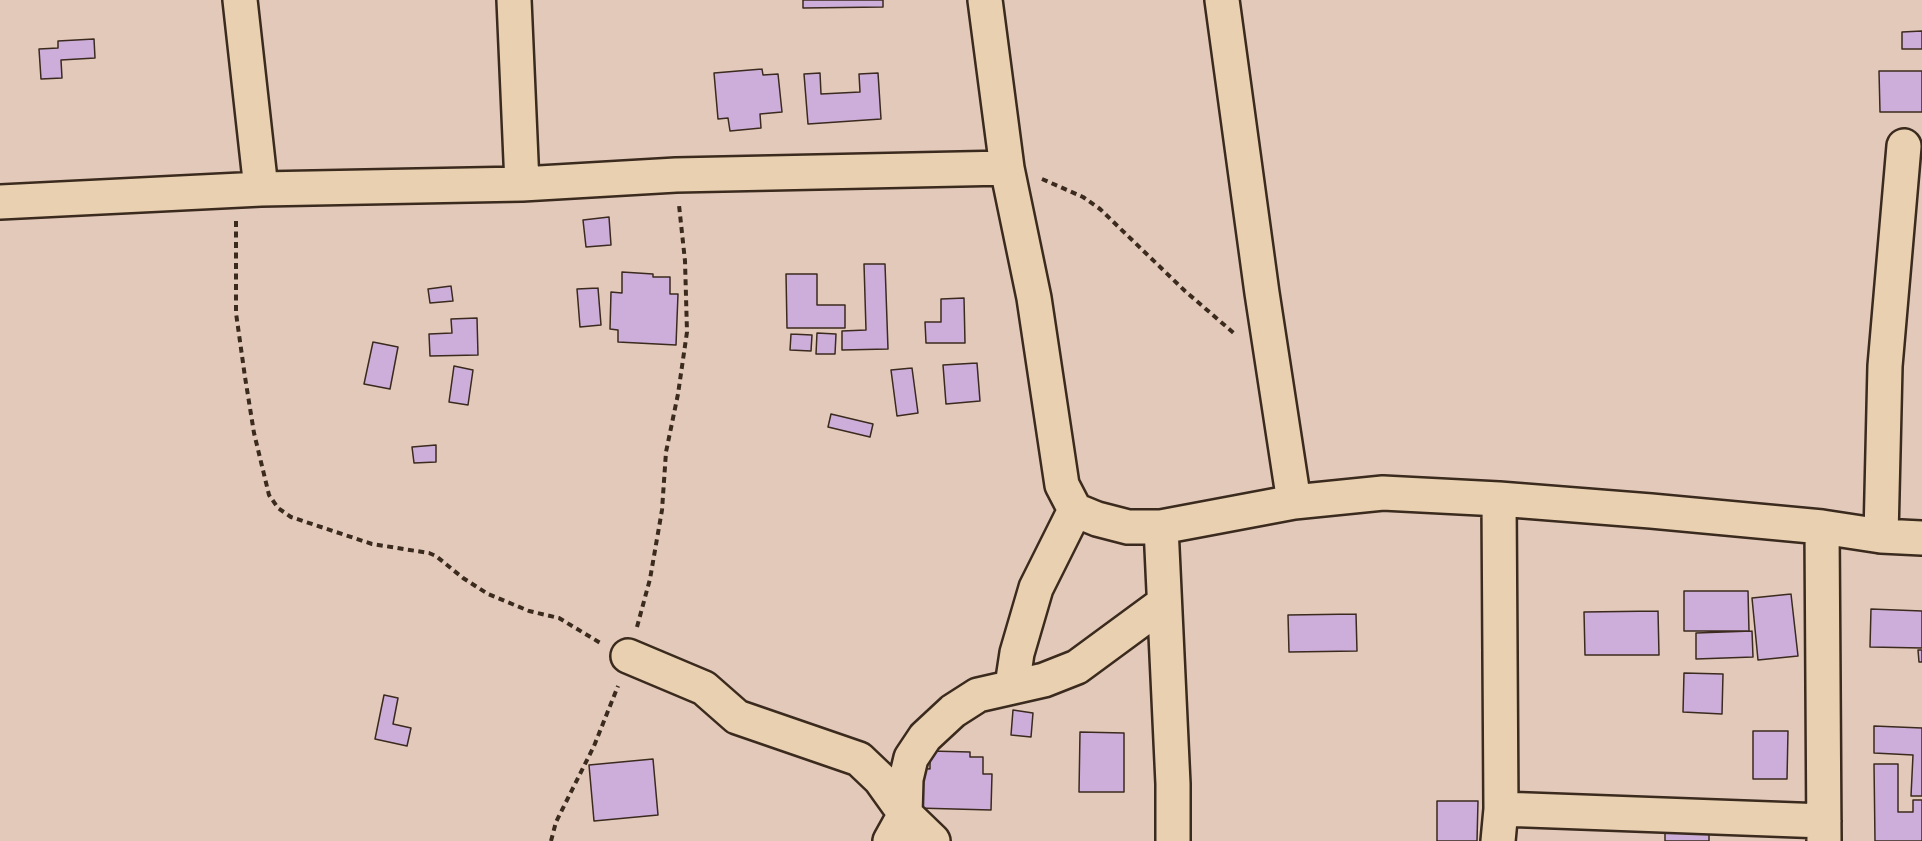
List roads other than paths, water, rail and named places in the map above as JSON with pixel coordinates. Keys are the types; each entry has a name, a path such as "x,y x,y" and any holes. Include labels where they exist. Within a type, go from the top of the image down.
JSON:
{"street":[{"path":"240,0 248,190"},
{"path":"514,0 522,184"},
{"path":"985,0 1007,168 1034,298 1062,485 1075,510 1128,528 1161,527 1294,502 1383,493 1652,511 1821,527 1881,536 1922,538"},
{"path":"1222,0 1262,293 1294,502"},
{"path":"1881,536 1885,366 1904,146"},
{"path":"0,202 248,190 522,184 676,174 1007,168"},
{"path":"1498,841 1501,809 1499,499"},
{"path":"1012,686 1017,653 1036,588 1075,510"},
{"path":"1161,527 1173,784 1173,841"},
{"path":"1501,809 1824,831 1821,527"},
{"path":"898,827 911,758 925,737 952,711 978,695 1044,680 1077,667 1164,603"},
{"path":"628,656 704,688 737,717 859,759 880,779 898,827 933,841"}]}
